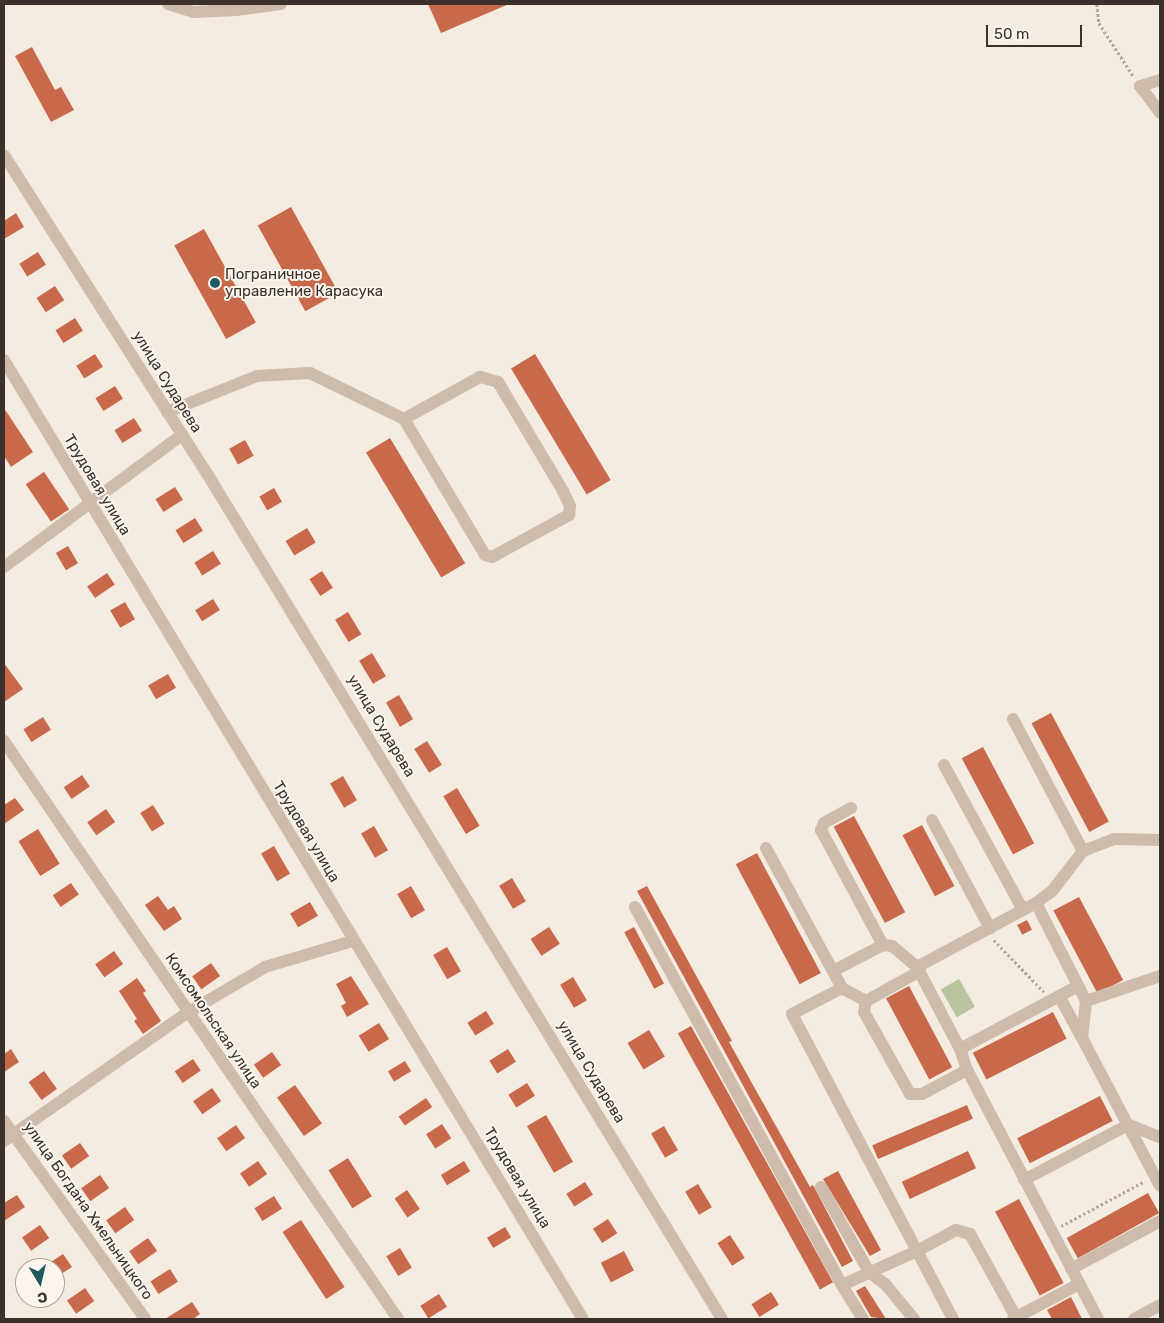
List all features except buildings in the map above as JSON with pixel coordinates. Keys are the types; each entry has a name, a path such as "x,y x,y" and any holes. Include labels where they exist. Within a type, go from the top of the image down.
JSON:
{"street":[{"path":"168,4 194,12 236,10 281,4"},
{"path":"1160,80 1140,86 1160,113"},
{"name":"улица Сударева","path":"4,155 182,435 722,1319"},
{"name":"Трудовая улица","path":"4,360 89,504 583,1319"},
{"path":"167,412 257,376 310,373 404,419 486,555 492,557 569,515 570,506 563,491 498,382 480,377 404,419"},
{"path":"4,567 182,435"},
{"path":"1013,719 1083,851"},
{"name":"Комсомольская улица","path":"4,741 398,1319"},
{"path":"944,765 1023,910"},
{"path":"851,808 824,823 821,830 883,945"},
{"path":"932,820 987,930"},
{"path":"967,1070 922,1094 910,1094 864,1012 866,1001 918,969 1036,904 1053,890 1083,851 1114,839 1160,840"},
{"path":"766,848 842,988 866,1001"},
{"path":"1036,904 1086,1001 1082,1038"},
{"path":"635,907 842,1285 863,1319"},
{"path":"9,1138 188,1013 265,967 354,941"},
{"path":"833,971 883,945 892,946 918,969 960,1049 967,1070 1098,1319"},
{"path":"1086,1001 1160,976"},
{"path":"960,1049 1078,986"},
{"path":"842,988 792,1014 953,1319"},
{"path":"1056,998 1082,1038 1158,1181"},
{"name":"улица Богдана Хмельницкого","path":"4,1121 9,1138 145,1319"},
{"path":"1128,1124 1160,1137"},
{"path":"1024,1180 1128,1124"},
{"path":"821,1187 869,1272 886,1285 914,1319"},
{"path":"1071,1269 1160,1221"},
{"path":"842,1285 917,1251 956,1230 970,1234 1014,1318 1079,1284"},
{"path":"1134,1319 1160,1305"}],"path":[{"path":"1097,4 1098,23 1140,86"},
{"path":"987,930 1056,998"},
{"path":"1051,1231 1158,1181"}],"green space":[{"path":"959,979 975,1007 957,1017 941,989"}],"place":[{"name":"Пограничное управление Карасука","path":"215,283"}]}
